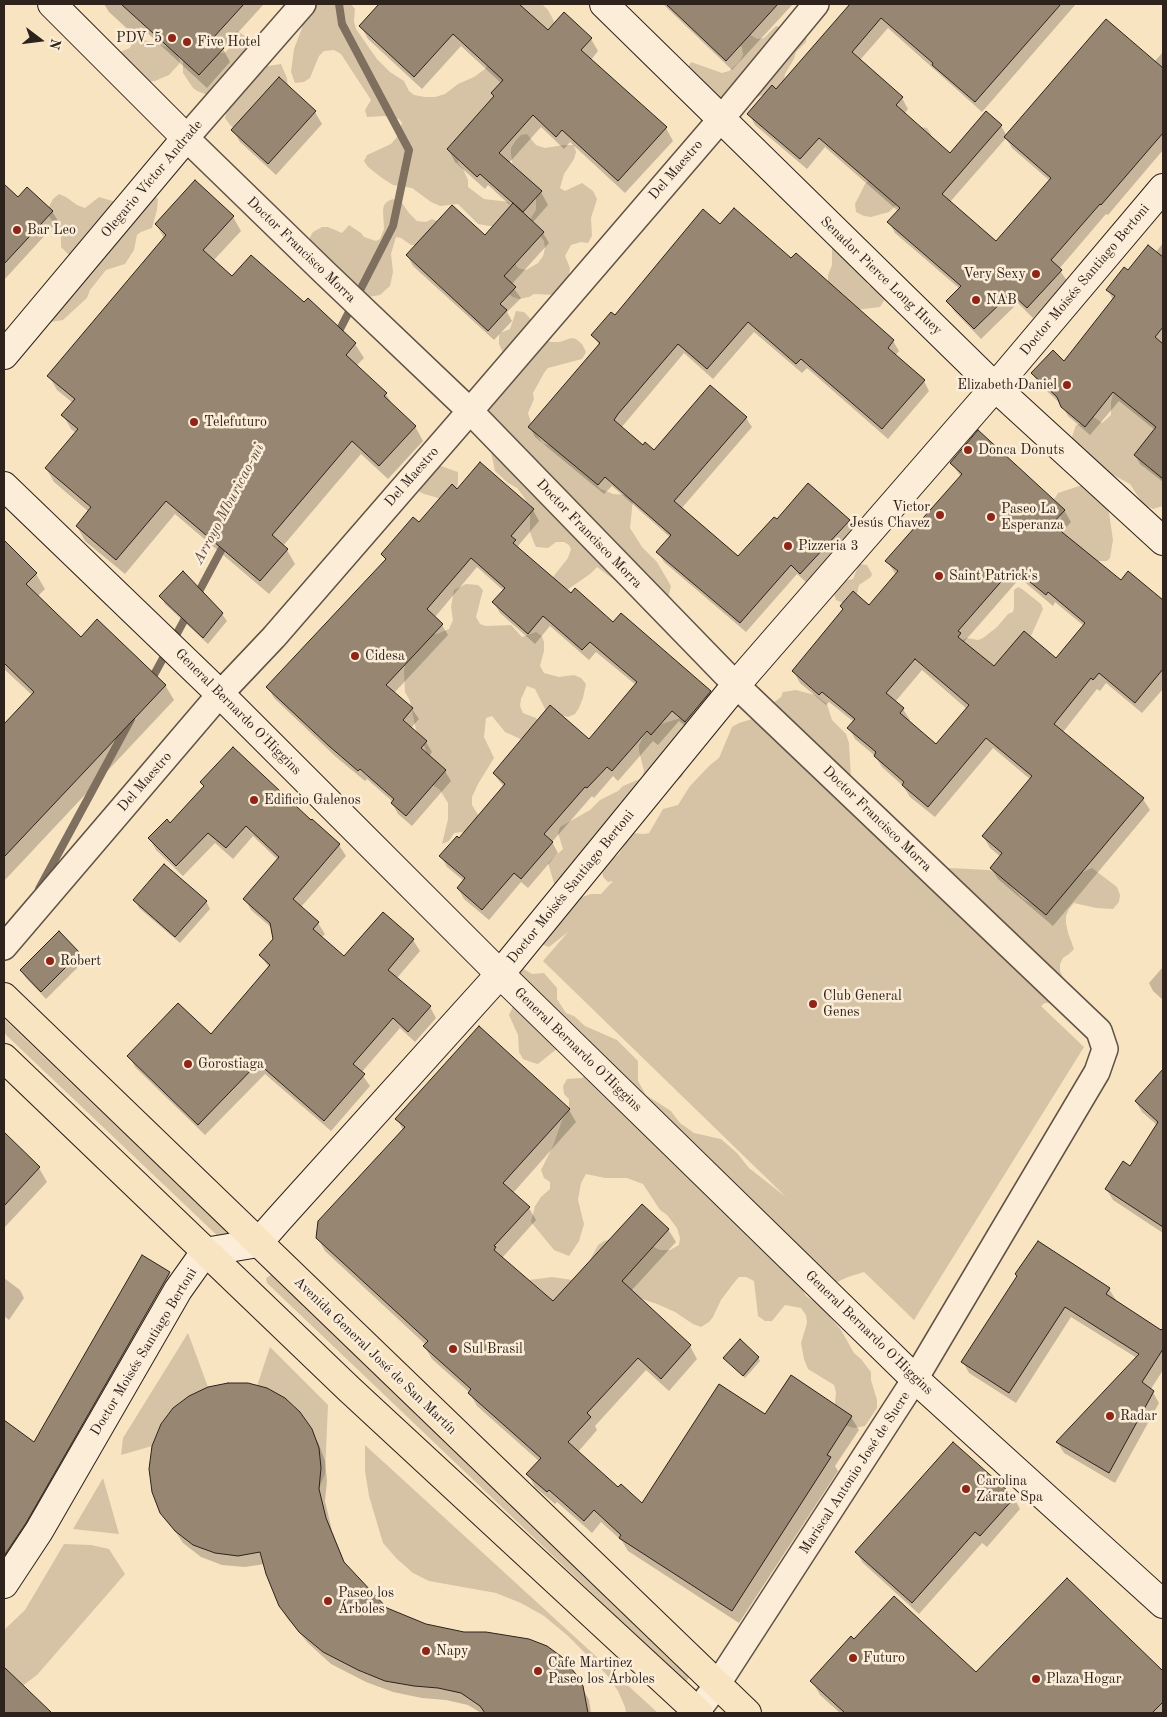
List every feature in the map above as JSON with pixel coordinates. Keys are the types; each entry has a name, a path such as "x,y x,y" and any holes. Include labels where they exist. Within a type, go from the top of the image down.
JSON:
{"highway":[{"name":"Avenida General José de San Martín","path":"4,997 747,1713"},
{"path":"4,1058 342,1383 697,1713"}],"street":[{"name":"Doctor Francisco Morra","path":"52,4 186,138 470,411 736,685 1099,1031 1105,1050 1097,1072"},
{"name":"Olegario Víctor Andrade","path":"4,355 186,138 303,4"},
{"name":"Senador Pierce Long Huey","path":"604,4 995,387 1163,541"},
{"name":"Del Maestro","path":"4,947 220,694 274,637 470,411 816,4"},
{"name":"Doctor Moisés Santiago Bertoni","path":"4,1584 39,1531 178,1290 205,1252 258,1243 500,974 736,685 995,387 1163,188"},
{"name":"General Bernardo O'Higgins","path":"4,486 220,694 500,974 915,1379 1163,1604"},
{"name":"Mariscal Antonio José de Sucre","path":"697,1713 717,1686 915,1379 1097,1072"}],"shaded area":[{"path":"306,4 351,4 355,9 354,21 356,29 377,59 390,72 404,81 409,91 414,95 425,97 445,94 458,84 474,77 485,69 518,6 513,4 542,4 548,10 554,21 554,31 459,156 458,163 468,180 468,187 484,199 509,202 512,212 496,227 478,224 458,204 440,206 431,202 412,188 393,185 368,167 364,161 367,155 391,144 397,137 402,123 399,119 384,116 367,117 365,110 371,100 341,54 334,50 324,51 319,56 310,78 304,82 295,83 291,72 294,49 302,28 298,14"},
{"path":"776,26 807,33 806,42 796,52 785,74 783,88 757,97 745,108 718,102 687,69 691,62 722,73 729,71 739,62 743,55 742,47 735,43 743,30 757,39 764,38"},
{"path":"237,31 248,38 254,55 268,66 281,64 287,78 288,89 239,132 225,118 227,111 205,94 193,88 183,73 183,61 189,51 224,53 228,50 230,36"},
{"path":"138,38 167,47 176,53 180,63 169,75 155,81 141,82 119,69 120,52 130,48 133,41"},
{"path":"916,126 927,128 931,134 933,148 898,199 896,205 889,212 871,217 856,212 855,204 865,184 878,172"},
{"path":"527,134 536,145 545,148 574,145 576,152 574,159 564,174 560,188 565,191 582,183 593,191 597,199 591,218 592,236 588,243 581,242 571,245 565,256 570,268 569,275 554,295 534,294 519,299 508,293 484,260 510,254 518,268 526,270 538,263 543,256 544,241 529,221 536,210 536,197 513,168 511,154 511,148 516,140 521,135"},
{"path":"150,191 158,199 152,228 137,235 134,250 125,264 106,270 90,290 87,298 63,320 51,322 45,317 70,256 61,247 61,233 46,212 53,199 59,194 85,208 99,197 116,202"},
{"path":"393,199 402,203 417,221 426,222 432,219 437,221 437,227 417,245 411,245 396,237 391,254 393,272 390,286 380,295 363,298 310,242 310,237 313,232 322,227 328,227 342,233 349,225 364,237 376,241 380,239 384,229 384,205"},
{"path":"832,247 863,276 868,285 880,290 885,299 880,307 855,310 828,284 828,275 832,265"},
{"path":"516,311 524,312 550,342 560,342 571,338 576,339 582,344 586,352 582,359 548,368 544,373 533,393 534,399 528,413 532,426 542,443 555,447 597,484 599,488 613,494 629,495 633,499 630,528 642,547 657,562 671,586 668,598 635,584 617,582 597,567 567,590 553,582 553,577 568,558 571,549 564,542 556,542 548,548 536,547 530,532 530,511 524,497 517,488 508,483 495,471 481,405 504,355 499,344 500,333 510,329"},
{"path":"1116,383 1163,393 1163,506 1153,509 1143,504 1130,484 1104,470 1096,461 1080,450 1072,437 1076,425 1082,423 1091,415 1102,423 1111,415 1111,402"},
{"path":"438,465 458,472 455,498 446,502 420,492 418,487"},
{"path":"1082,485 1105,502 1109,513 1113,540 1110,558 1107,561 1097,561 1052,532 1060,522 1061,517 1052,503 1058,493"},
{"path":"859,564 867,565 872,574 871,577 859,585 856,598 843,603 836,600 833,591 843,581 853,579"},
{"path":"466,584 478,585 483,590 476,617 480,624 486,626 511,625 522,637 536,632 542,636 544,642 540,666 544,673 559,677 574,675 581,678 586,684 579,708 575,714 568,717 546,711 535,689 527,686 520,706 523,713 536,718 540,724 525,741 505,732 492,716 486,718 484,737 494,758 472,797 472,805 480,818 469,836 462,832 454,833 449,841 442,844 448,819 448,803 440,790 434,786 425,748 416,730 410,701 405,692 404,671 407,654 427,634 437,634 449,629 453,620 451,607 454,590"},
{"path":"1018,587 1041,604 1043,609 1031,636 1000,667 958,661 962,640 967,638 978,640 983,638 997,627 1008,614 1013,612 1014,590"},
{"name":"Club General Genes","path":"796,690 815,695 827,704 832,720 846,734 849,743 851,778 867,793 871,823 884,845 909,870 949,868 997,872 1023,899 1035,905 1074,876 1092,868 1117,887 1120,895 1119,902 1113,909 1096,908 1074,903 1069,909 1066,923 1074,949 1063,958 1060,964 1060,971 1069,991 1063,1002 1045,1003 1041,1006 1084,1047 914,1320 864,1272 833,1284 799,1283 806,1296 820,1305 841,1330 854,1353 871,1372 877,1408 865,1426 854,1428 844,1425 834,1413 836,1392 834,1385 808,1369 801,1343 807,1323 806,1315 801,1308 785,1305 772,1321 765,1321 758,1316 754,1281 746,1277 739,1277 721,1300 713,1317 701,1327 675,1312 636,1295 594,1343 529,1280 552,1277 586,1282 590,1260 598,1245 604,1241 626,1234 660,1250 670,1250 679,1245 680,1238 677,1228 667,1215 660,1210 643,1184 627,1178 605,1178 586,1174 581,1183 578,1200 584,1224 579,1241 569,1256 554,1250 531,1222 535,1206 550,1189 550,1182 544,1178 541,1170 553,1146 562,1120 569,1110 569,1099 564,1094 563,1086 567,1079 582,1078 590,1070 563,1044 538,1064 523,1059 519,1052 518,1035 509,1015 518,995 515,971 522,968 532,974 544,973 557,988 557,999 566,1013 574,1016 585,1026 617,1040 638,1061 638,1081 646,1095 671,1111 680,1123 694,1133 721,1139 737,1153 749,1168 786,1197 543,961 568,932 549,947 541,944 562,914 582,897 591,894 601,894 613,881 608,882 603,877 602,870 605,865 619,854 632,833 649,833 663,809 678,805 690,786 719,758 732,727 752,719 781,697 783,692"},
{"path":"680,718 688,723 687,764 682,777 673,783 565,887 554,883 548,863 563,849 558,833 560,827 590,810 600,800 618,791 623,786 642,778 644,771 639,745 642,739 650,728"},
{"path":"4,1019 229,1234 223,1241 4,1033"},
{"path":"271,1275 689,1673 687,1681 683,1680 267,1283 266,1278"},
{"path":"188,1333 208,1387 189,1396 173,1408 161,1424 152,1446 121,1455 123,1438"},
{"path":"270,1347 328,1405 325,1474 319,1489 321,1468 319,1448 312,1429 300,1412 285,1398 257,1386"},
{"path":"365,1445 658,1713 626,1713 618,1691 607,1675 568,1636 544,1616 521,1603 496,1593 429,1581 413,1573 397,1559 383,1543 369,1496 365,1471"},
{"path":"103,1478 119,1534 73,1529"},
{"path":"64,1544 91,1545 109,1549 125,1574 37,1675 4,1700 4,1630 25,1610"}],"building":[{"path":"121,4 244,4 213,38 224,48 199,75"},
{"path":"379,4 519,4 548,30 564,12 592,38 581,50 667,127 618,181 562,130 556,137 533,115 499,153 542,191 523,212 480,174 477,177 447,149 494,96 491,93 503,80 453,34 414,77 359,26"},
{"path":"666,4 778,4 726,61"},
{"path":"850,4 1061,4 975,102 881,18 852,52 903,97 896,105 950,153 986,111 1002,125 942,194 996,241 1051,178 1004,137 1106,19 1163,68 1163,133 1051,260 1062,270 1027,308 1011,293 974,329 946,301 961,286 887,222 900,208 819,138 800,159 747,114 772,85 776,89"},
{"path":"279,77 316,111 268,164 231,130"},
{"name":"Telefuturo","path":"195,180 234,216 203,250 232,276 251,255 304,302 308,298 356,343 346,355 387,393 384,396 416,426 379,466 352,441 272,535 288,549 260,581 166,501 116,560 76,526 91,507 45,468 78,429 61,415 75,399 47,376 166,235 155,224"},
{"path":"4,184 18,197 27,187 53,211 4,264"},
{"path":"513,203 544,232 504,276 516,287 500,304 507,310 488,331 406,255 452,205 485,235"},
{"path":"734,208 791,258 796,253 894,340 888,348 925,380 882,429 801,359 796,364 748,322 707,369 678,344 618,414 614,420 643,445 645,442 654,450 710,385 747,417 674,501 738,556 774,517 777,519 808,483 850,520 800,574 791,565 740,623 656,552 671,535 605,477 598,485 528,427 600,343 591,335 611,312 615,315 703,209 720,224"},
{"path":"1148,245 1163,257 1163,327 1155,337 1163,344 1163,479 1134,455 1156,427 1113,392 1085,427 1061,407 1057,397 1031,373 1053,350 1064,361 1115,296 1106,290 1124,267 1128,270"},
{"path":"978,430 1065,510 1052,524 1121,580 1128,571 1163,600 1163,669 1135,703 1099,673 1093,680 1091,678 1054,724 1144,798 1046,915 990,868 1002,853 982,836 1032,776 986,738 928,807 902,785 904,782 874,756 876,752 847,728 855,719 822,692 819,695 792,671 843,609 840,606 853,591 869,605 898,571 885,561 962,474 950,463","holes":["1013,568 1046,595 1048,592 1085,623 1056,658 1024,631 994,666 958,637 961,633 958,631","915,659 969,705 936,744 900,713 904,708 886,693"]},
{"path":"480,462 534,509 511,536 516,540 513,543 571,593 575,588 613,622 621,613 711,691 685,722 672,711 651,735 647,731 612,771 607,767 587,788 585,787 544,834 553,842 521,879 514,873 482,910 457,888 465,878 439,856 457,836 459,838 505,784 493,773 550,705 589,739 637,682 590,642 582,650 543,616 528,634 492,602 505,588 471,558 427,609 443,624 386,685 413,708 403,720 427,741 421,748 446,770 406,816 391,803 394,799 360,769 358,771 329,746 266,687 386,559 381,554 413,517 419,522 452,484 457,489"},
{"path":"4,540 37,573 26,584 81,637 97,619 166,685 4,857 4,724 34,692 4,663"},
{"path":"183,571 223,613 203,638 159,596"},
{"path":"233,747 311,820 340,844 293,899 319,922 313,929 344,956 383,912 414,939 388,970 431,1006 408,1032 393,1018 353,1064 365,1074 324,1121 258,1063 198,1125 127,1056 178,1003 211,1034 270,965 259,955 273,939 270,923 243,899 279,857 246,826 226,848 208,833 176,866 148,838 167,819 170,823 204,786 200,782"},
{"path":"164,864 207,901 175,937 133,900"},
{"path":"59,931 80,953 41,992 20,970"},
{"path":"479,1026 570,1109 503,1183 530,1207 494,1246 496,1247 494,1250 553,1301 642,1204 669,1229 622,1281 691,1345 661,1379 638,1358 587,1413 591,1417 568,1442 618,1487 621,1484 642,1503 719,1384 765,1414 791,1375 852,1416 827,1455 831,1457 732,1611 619,1538 621,1535 594,1510 584,1521 549,1490 547,1492 526,1474 541,1458 468,1393 471,1389 423,1346 428,1341 316,1238 318,1221 405,1127 395,1119"},
{"path":"1163,1069 1163,1227 1105,1189 1123,1161 1130,1166 1158,1122 1135,1101"},
{"path":"4,1132 40,1167 4,1206"},
{"path":"1038,1241 1110,1288 1106,1294 1161,1330 1163,1328 1163,1349 1142,1382 1154,1391 1109,1473 1056,1442 1139,1354 1065,1307 1009,1393 961,1362 1017,1276 1015,1274"},
{"path":"142,1255 170,1272 26,1523 4,1556 4,1420 34,1442"},
{"path":"740,1339 759,1357 743,1376 723,1358"},
{"path":"228,1383 248,1383 267,1388 285,1398 300,1412 312,1429 319,1448 321,1468 319,1489 326,1518 344,1562 387,1608 426,1624 464,1632 486,1632 529,1639 547,1646 562,1657 583,1686 588,1713 485,1713 480,1706 461,1693 385,1681 358,1670 323,1652 299,1632 279,1606 266,1574 260,1552 238,1556 215,1553 193,1545 175,1531 160,1513 152,1492 149,1469 152,1446 161,1424 173,1408 189,1396 208,1387"},
{"path":"953,1442 1015,1497 980,1536 975,1532 912,1603 855,1552"},
{"path":"1067,1578 1163,1671 1163,1702 1152,1713 845,1713 810,1681 851,1636 854,1639 894,1596 976,1672"},
{"path":"4,1667 52,1713 4,1713"}],"waterway":[{"name":"Arroyo Mburicao-mi","path":"336,337 393,226 409,150 342,24 339,4"},
{"name":"Arroyo Mburicao-mi","path":"196,597 226,541"},
{"name":"Arroyo Mburicao-mi","path":"173,641 189,611"},
{"name":"Arroyo Mburicao-mi","path":"150,682 167,651"},
{"name":"Arroyo Mburicao-mi","path":"39,889 131,719"}],"place":[{"name":"PDV_5","path":"172,38"},
{"name":"Five Hotel","path":"187,42"},
{"name":"Bar Leo","path":"17,230"},
{"name":"Very Sexy","path":"1036,274"},
{"name":"NAB","path":"976,300"},
{"name":"Elizabeth Daniel","path":"1067,385"},
{"name":"Telefuturo","path":"194,422"},
{"name":"Donca Donuts","path":"968,450"},
{"name":"Victor Jesús Chavez","path":"940,515"},
{"name":"Paseo La Esperanza","path":"991,517"},
{"name":"Pizzeria 3","path":"788,546"},
{"name":"Saint Patrick's","path":"939,576"},
{"name":"Cidesa","path":"355,656"},
{"name":"Edificio Galenos","path":"254,800"},
{"name":"Robert","path":"50,961"},
{"name":"Club General Genes","path":"813,1004"},
{"name":"Gorostiaga","path":"188,1064"},
{"name":"Sul Brasil","path":"453,1349"},
{"name":"Radar","path":"1110,1416"},
{"name":"Carolina Zárate Spa","path":"966,1489"},
{"name":"Paseo los Árboles","path":"328,1601"},
{"name":"Napy","path":"426,1651"},
{"name":"Futuro","path":"853,1658"},
{"name":"Cafe Martinez Paseo los Árboles","path":"538,1671"},
{"name":"Plaza Hogar","path":"1036,1679"}]}
